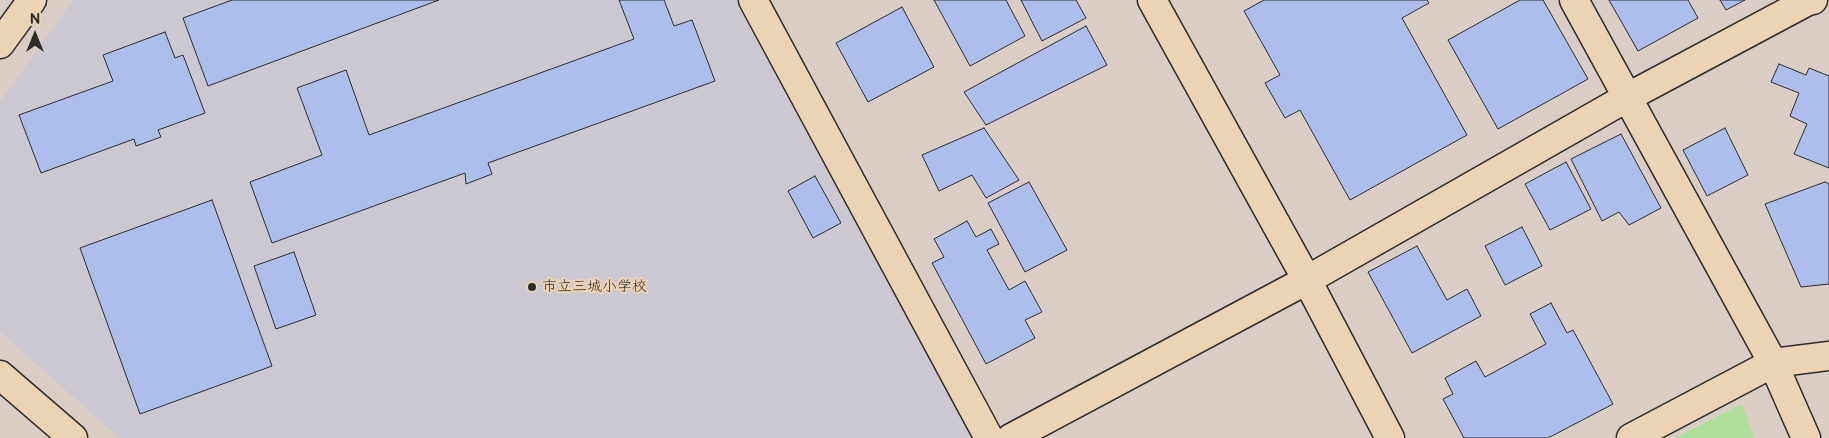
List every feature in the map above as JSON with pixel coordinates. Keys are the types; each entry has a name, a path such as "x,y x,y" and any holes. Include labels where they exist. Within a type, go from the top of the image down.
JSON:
{"street":[{"path":"0,44 32,0"},
{"path":"753,0 989,438"},
{"path":"1152,0 1307,280 1390,438"},
{"path":"1574,0 1773,363 1806,438"},
{"path":"1011,438 1307,280 1628,97 1810,0"},
{"path":"1631,438 1773,363 1829,356"},
{"path":"0,374 73,438"}],"shaded area":[{"path":"73,0 735,0 970,436 966,438 120,438 0,332 0,102"}],"green space":[{"path":"1742,404 1754,438 1675,438"}],"building":[{"path":"232,0 439,0 208,86 183,18"},
{"path":"619,0 664,0 674,26 692,20 715,81 488,163 492,174 466,184 465,173 272,243 250,182 322,155 297,88 346,70 369,135 634,39"},
{"path":"934,0 1006,0 1025,36 970,66"},
{"path":"1021,0 1076,0 1086,18 1042,41"},
{"path":"1264,0 1427,0 1429,3 1402,18 1467,135 1350,200 1300,110 1285,118 1265,83 1280,75 1244,11"},
{"path":"1520,0 1543,0 1588,79 1498,129 1448,40"},
{"path":"1609,0 1688,0 1698,18 1638,51"},
{"path":"1720,0 1745,0 1726,10"},
{"path":"902,7 934,67 868,102 836,43"},
{"path":"1086,26 1107,65 986,125 964,92"},
{"path":"165,32 175,58 183,55 205,113 158,130 161,137 136,146 134,139 41,173 19,115 113,81 103,55"},
{"path":"1779,64 1806,75 1809,68 1829,76 1829,168 1794,154 1807,124 1790,116 1799,93 1771,82"},
{"path":"984,128 1019,180 986,198 972,175 939,191 922,155"},
{"path":"1725,128 1748,175 1707,196 1683,150"},
{"path":"1621,134 1661,208 1629,225 1619,212 1602,221 1571,159"},
{"path":"1566,162 1591,209 1550,230 1525,184"},
{"path":"815,176 841,223 813,238 788,191"},
{"path":"1029,182 1067,250 1025,272 988,203"},
{"path":"1825,182 1829,184 1829,284 1801,287 1765,204"},
{"path":"212,200 272,366 140,414 80,248"},
{"path":"967,221 976,237 991,229 999,244 987,250 1009,290 1025,281 1042,312 1025,320 1035,338 986,364 932,263 944,257 934,239"},
{"path":"1522,227 1542,266 1505,285 1485,246"},
{"path":"1417,246 1447,300 1467,289 1481,316 1412,353 1368,272"},
{"path":"294,252 316,315 276,329 254,266"},
{"path":"1551,303 1567,333 1573,330 1613,404 1548,438 1464,438 1443,399 1453,394 1445,378 1476,361 1485,377 1546,344 1530,314"}],"place":[{"name":"市立三城小学校","path":"532,287"}]}
